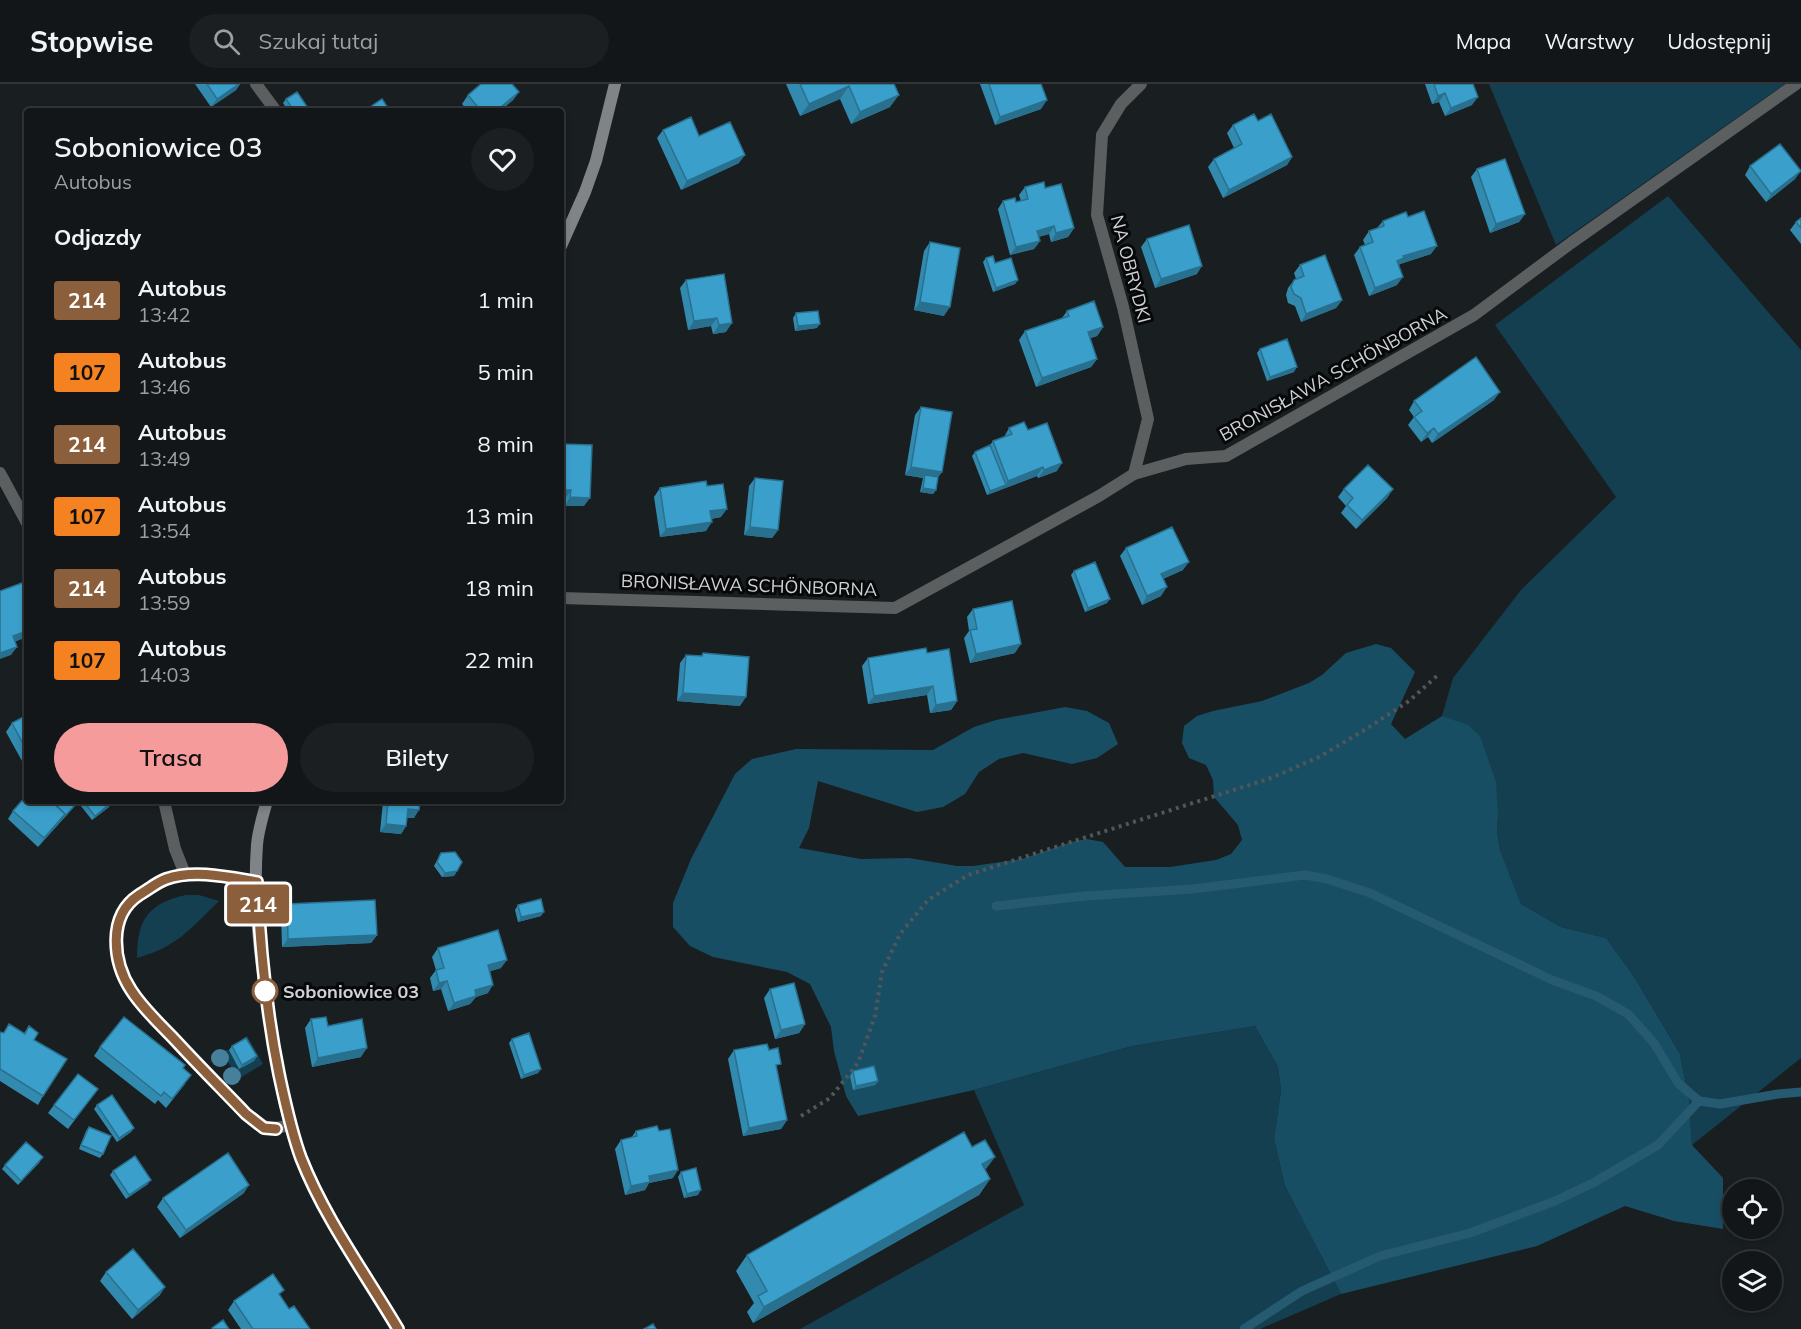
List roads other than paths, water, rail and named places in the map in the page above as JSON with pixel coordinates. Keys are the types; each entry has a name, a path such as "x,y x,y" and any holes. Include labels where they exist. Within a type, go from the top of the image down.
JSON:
{"street":[{"path":"256,84 274,108"},
{"path":"564,239 592,171 615,84"},
{"name":"NA OBRYDKI","path":"1134,474 1148,419 1123,307 1097,215 1102,135 1120,104 1142,84"},
{"name":"BRONISŁAWA SCHÖNBORNA","path":"564,598 895,608 1099,496 1134,474 1186,459 1226,456 1474,315 1571,243 1796,84"},
{"path":"0,473 24,517"},
{"path":"165,804 175,849 185,874"},
{"path":"266,804 257,844 259,924 268,1014 290,1125 301,1157 319,1196 395,1328"},
{"path":"257,882 185,874 164,879 134,899 123,914 116,930 116,944 125,979 141,1004 246,1114 264,1128 290,1125"}],"waterway":[{"path":"996,906 1085,896 1193,889 1305,875 1327,879 1370,893 1552,980 1596,996 1628,1014 1654,1043 1678,1083 1699,1101 1720,1104 1801,1092"},
{"path":"1244,1329 1302,1291 1380,1256 1470,1233 1555,1201 1593,1183 1658,1145 1699,1101"}],"place":[{"name":"Soboniowice 03","path":"265,991"}]}
